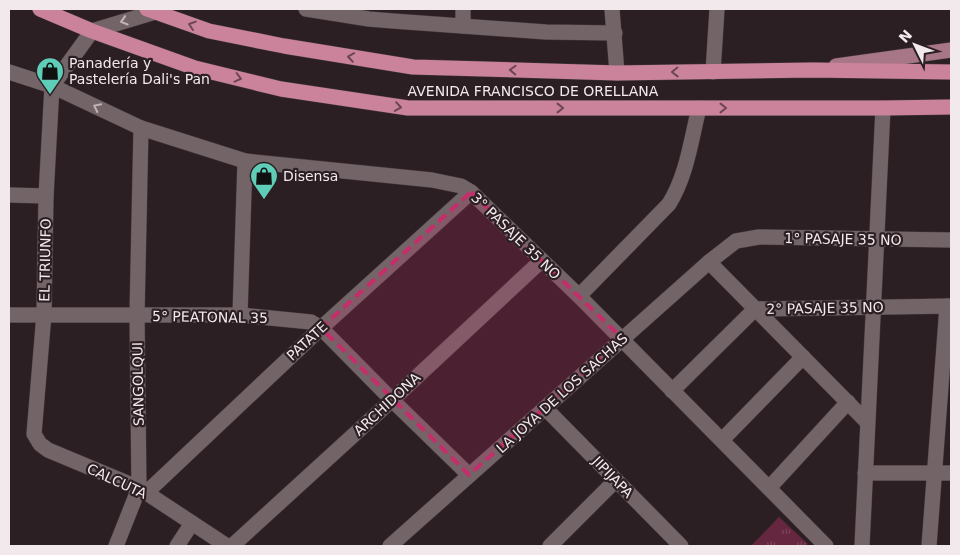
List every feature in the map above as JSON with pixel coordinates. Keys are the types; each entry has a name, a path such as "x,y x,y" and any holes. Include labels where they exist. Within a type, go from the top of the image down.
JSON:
{"highway":[{"name":"AVENIDA FRANCISCO DE ORELLANA","path":"40,9 92,31 195,68 282,89 408,108 951,107"},
{"name":"AVENIDA FRANCISCO DE ORELLANA","path":"151,10 209,31 284,46 413,67 617,73 812,70 951,72"}],"main road":[{"path":"913,54 951,38"},
{"name":"AVENIDA FRANCISCO DE ORELLANA","path":"812,70 951,50"}],"street":[{"path":"306,9 393,15 464,26 546,32 615,33"},
{"path":"463,9 464,26"},
{"path":"612,9 617,73"},
{"path":"713,72 717,9"},
{"path":"52,86 92,31 151,10"},
{"name":"3° PASAJE 35 NO","path":"9,72 52,86 140,128 245,161 432,180 461,186 471,192 579,296 826,546"},
{"name":"EL TRIUNFO","path":"34,434 44,314 46,196 52,86"},
{"path":"579,296 669,204 682,177 699,108"},
{"path":"862,546 883,108"},
{"name":"SANGOLQUI","path":"116,546 142,491 137,315 140,128"},
{"path":"240,314 245,161"},
{"name":"PATATE","path":"142,491 471,192"},
{"path":"9,195 46,196"},
{"name":"1° PASAJE 35 NO","path":"736,241 759,237 951,240"},
{"name":"LA JOYA DE LOS SACHAS","path":"390,546 708,262 736,241"},
{"name":"ARCHIDONA","path":"232,546 392,400 541,260"},
{"path":"708,262 868,422"},
{"path":"929,546 949,306"},
{"name":"2° PASAJE 35 NO","path":"672,391 754,309 949,306"},
{"name":"5° PEATONAL 35","path":"9,315 240,314 311,322 321,328 469,475"},
{"path":"722,440 803,357"},
{"path":"770,488 848,402"},
{"name":"JIPIJAPA","path":"545,408 680,546"},
{"name":"CALCUTA","path":"34,434 40,444 48,450 142,491 227,546"},
{"path":"865,474 951,472"},
{"path":"550,546 616,480"},
{"path":"177,546 192,523"}],"highlighted area":[{"path":"471,192 623,339 469,475 321,328"}],"green space":[{"path":"779,517 808,544 805,546 751,546"}],"place":[{"name":"Panadería y Pastelería Dali's Pan","path":"50,95"},
{"name":"Disensa","path":"264,200"}]}
